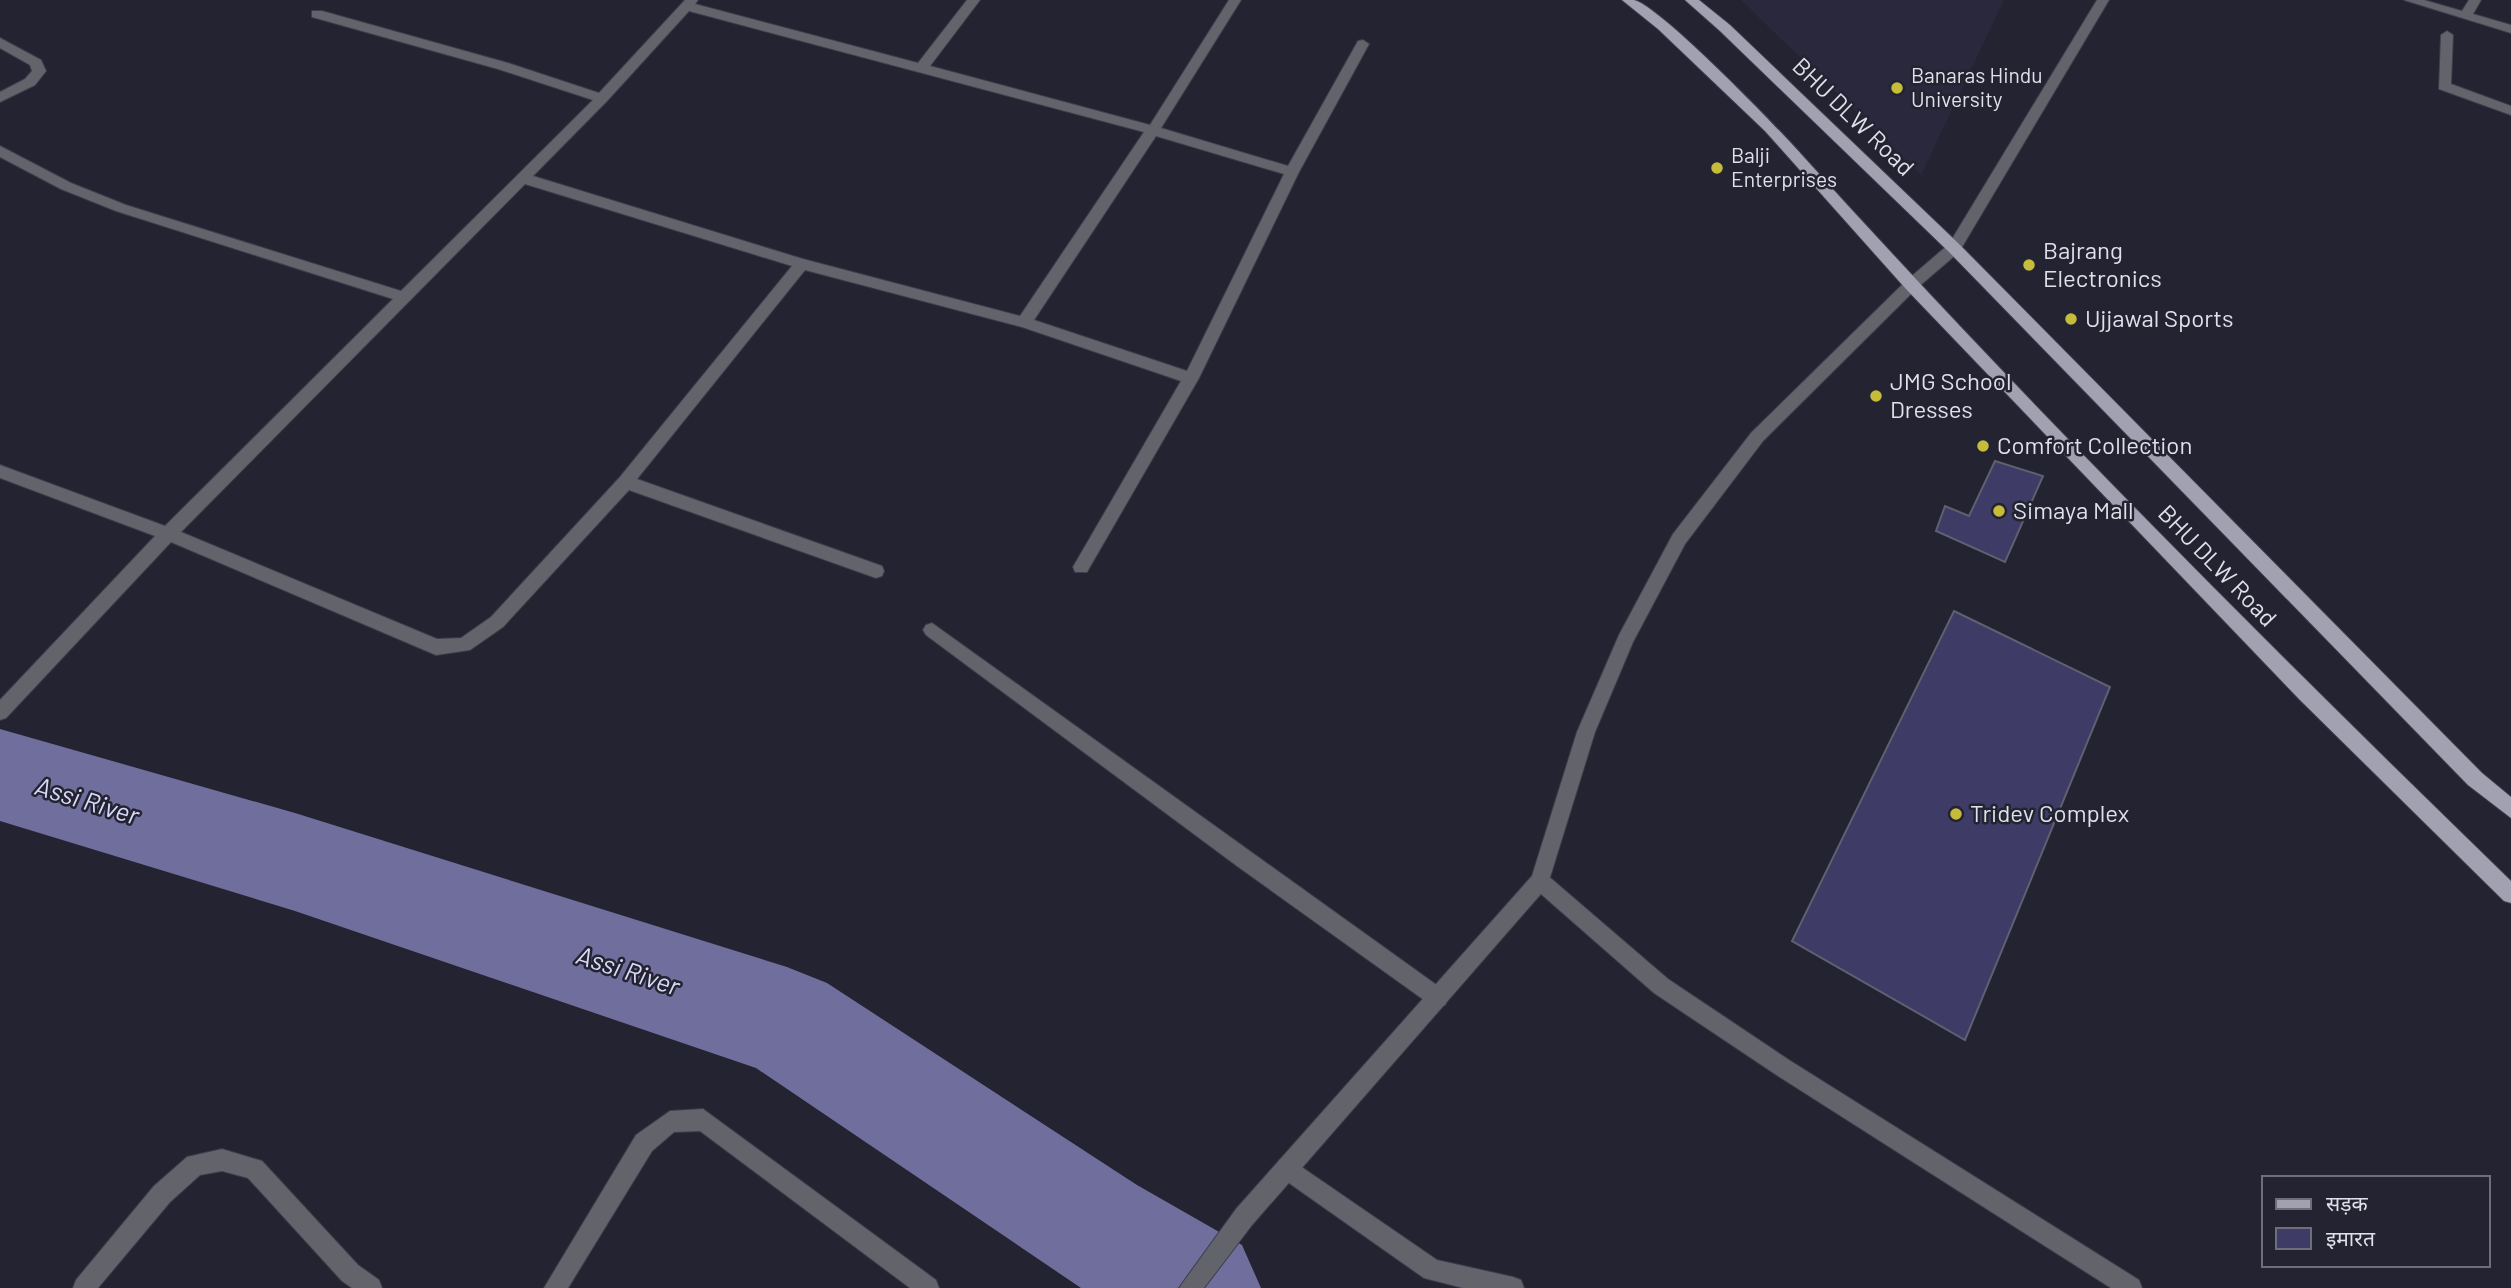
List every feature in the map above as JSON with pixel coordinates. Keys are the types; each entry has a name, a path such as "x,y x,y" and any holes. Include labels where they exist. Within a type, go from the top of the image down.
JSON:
{"main road":[{"name":"BHU DLW Road","path":"1628,0 1663,26 1770,128 1911,285 2306,694 2511,894"},
{"name":"BHU DLW Road","path":"1691,0 1724,28 1954,248 2474,779 2511,809"}],"street":[{"path":"922,66 974,0"},
{"path":"1024,322 1153,130 1235,0"},
{"path":"1190,1288 1244,1217 1540,881 1586,732 1625,640 1679,539 1757,437 1911,285 1954,248 2103,0"},
{"path":"2410,0 2511,29"},
{"path":"2466,16 2475,0"},
{"path":"0,712 168,534 602,98 690,3 1153,130 1292,172"},
{"path":"317,14 602,98"},
{"path":"2447,35 2444,86 2511,111"},
{"path":"0,42 36,63 39,71 30,82 0,98"},
{"path":"1081,567 1191,378 1292,172 1363,44"},
{"path":"0,151 66,186 121,208 404,297"},
{"path":"523,178 802,264 1024,322 1191,378"},
{"path":"0,471 168,534 436,647 464,645 497,622 626,482 802,264"},
{"path":"626,482 876,571"},
{"path":"932,630 1244,860 1438,998"},
{"path":"1540,881 1661,986 1782,1067 2132,1288"},
{"path":"555,1288 644,1143 670,1122 703,1120 928,1288"},
{"path":"84,1288 162,1194 195,1165 222,1160 254,1169 350,1273 371,1288"},
{"path":"1287,1168 1432,1269 1513,1288"}],"shaded area":[{"name":"Banaras Hindu University","path":"1741,0 2004,0 1921,175"}],"building":[{"name":"Simaya Mall","path":"1995,461 2043,476 2005,562 1936,531 1945,506 1969,516"},
{"name":"Tridev Complex","path":"1954,611 2110,687 1965,1040 1792,941"}],"waterway":[{"name":"Assi River","path":"0,775 295,862 787,1023 1094,1228 1199,1288"}],"place":[{"name":"Banaras Hindu University","path":"1897,88"},
{"name":"Balji Enterprises","path":"1717,168"},
{"name":"Bajrang Electronics","path":"2029,265"},
{"name":"Ujjawal Sports","path":"2071,319"},
{"name":"JMG School Dresses","path":"1876,396"},
{"name":"Comfort Collection","path":"1983,446"},
{"name":"Simaya Mall","path":"1999,511"},
{"name":"Tridev Complex","path":"1956,814"}]}
